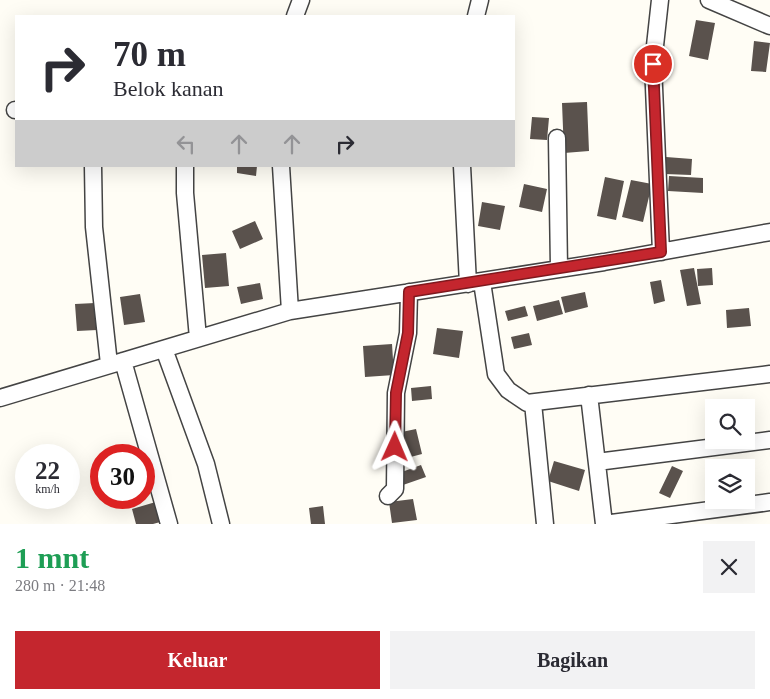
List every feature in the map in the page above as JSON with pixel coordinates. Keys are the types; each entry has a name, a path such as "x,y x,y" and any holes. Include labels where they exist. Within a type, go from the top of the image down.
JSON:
{"street":[{"path":"295,15 301,0"},
{"path":"476,15 480,0"},
{"path":"660,0 653,78 661,252"},
{"path":"708,0 770,26"},
{"path":"557,138 559,268"},
{"path":"94,167 94,227 116,363 170,524"},
{"path":"185,167 185,193 198,338"},
{"path":"281,167 290,311"},
{"path":"462,167 475,283 496,374 500,382 520,400 533,403 588,394 770,374"},
{"path":"0,398 290,311 475,283 770,232"},
{"path":"388,496 395,489 396,393 408,333 409,292"},
{"path":"164,349 206,464 221,524"},
{"path":"588,394 604,524 770,502"},
{"path":"533,403 545,524"},
{"path":"597,462 770,440"}],"building":[{"path":"696,20 715,23 708,60 689,56"},
{"path":"754,41 770,43 766,72 751,71"},
{"path":"587,102 589,151 564,153 562,103"},
{"path":"532,117 549,118 547,140 530,139"},
{"path":"666,157 692,159 691,175 665,174"},
{"path":"237,167 257,167 256,176 237,173"},
{"path":"669,176 703,178 703,193 668,191"},
{"path":"605,177 624,181 616,220 597,216"},
{"path":"631,180 652,184 643,222 622,217"},
{"path":"524,184 547,189 542,212 519,207"},
{"path":"482,202 505,206 500,230 478,226"},
{"path":"255,221 263,239 240,249 232,231"},
{"path":"226,253 229,286 205,288 202,255"},
{"path":"694,268 701,304 687,306 680,270"},
{"path":"712,268 713,285 698,286 697,269"},
{"path":"661,280 665,301 654,304 650,282"},
{"path":"260,283 263,299 241,304 237,287"},
{"path":"585,292 588,307 565,313 561,297"},
{"path":"140,294 145,322 124,325 120,297"},
{"path":"559,300 563,314 537,321 533,306"},
{"path":"95,303 97,330 77,331 75,304"},
{"path":"525,306 528,316 508,321 505,311"},
{"path":"749,308 751,326 727,328 726,310"},
{"path":"437,328 463,331 459,358 433,354"},
{"path":"529,333 532,345 514,349 511,337"},
{"path":"392,344 394,375 365,377 363,346"},
{"path":"431,386 432,399 412,401 411,388"},
{"path":"416,429 422,454 403,459 397,433"},
{"path":"554,461 585,470 579,491 548,481"},
{"path":"421,465 426,477 403,485 399,473"},
{"path":"672,466 683,471 670,498 659,493"},
{"path":"413,499 417,520 392,523 389,502"},
{"path":"159,501 164,521 153,524 136,524 132,509 155,509 155,502"},
{"path":"323,506 325,524 311,524 309,508"}],"route":[{"path":"395,447 396,393 408,333 409,292 661,252 653,64"}]}
